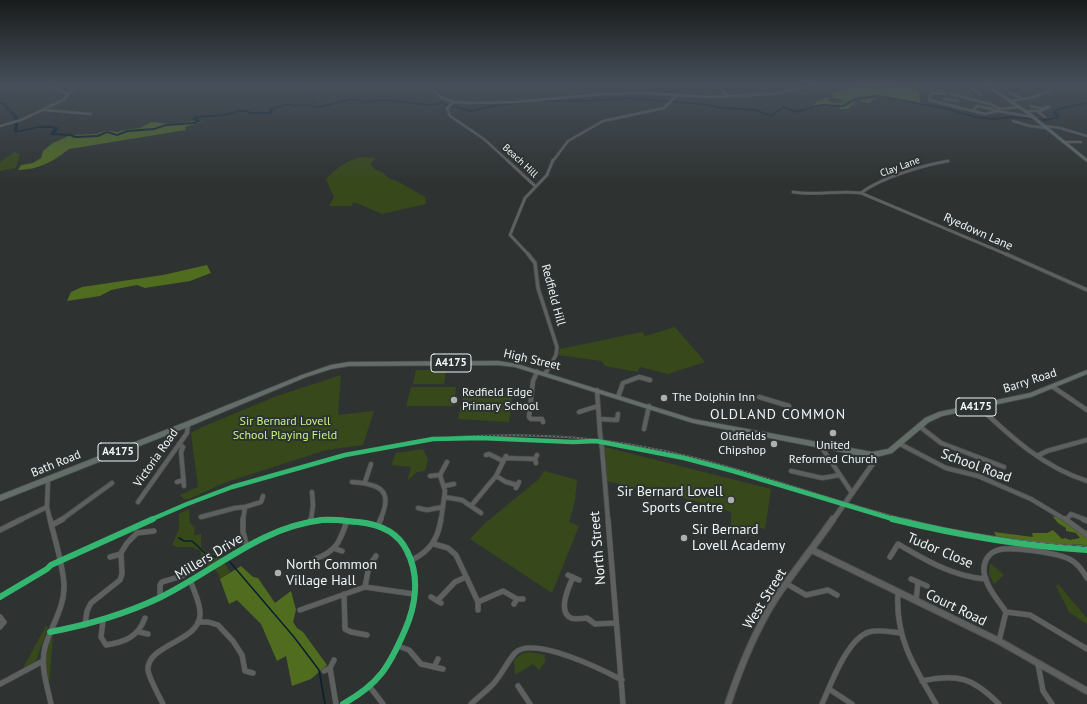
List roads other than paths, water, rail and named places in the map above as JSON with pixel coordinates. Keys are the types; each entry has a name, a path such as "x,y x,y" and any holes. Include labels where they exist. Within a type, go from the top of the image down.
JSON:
{"main road":[{"path":"1034,118 1087,161"},
{"name":"High Street","path":"188,424 304,376 341,365 392,363 498,363 537,371 693,420 872,455"},
{"name":"Barry Road","path":"872,455 886,453 900,444 927,420 941,414 1016,399 1086,374"},
{"name":"Bath Road","path":"0,498 188,424"}],"street":[{"path":"0,126 25,118"},
{"name":"Beach Hill","path":"453,118 484,139 535,186"},
{"path":"535,186 547,175 553,160 568,141 603,121 618,118"},
{"path":"1013,122 1030,126 1067,130 1087,136"},
{"path":"1063,142 1081,142"},
{"name":"Clay Lane","path":"861,193 873,185 932,163 948,161"},
{"name":"Redfield Hill","path":"535,186 525,198 510,235 535,263 538,288 556,343 556,355 545,374"},
{"path":"793,192 804,194 861,193"},
{"name":"Ryedown Lane","path":"861,193 935,223 1087,290"},
{"path":"537,371 533,381 529,417 532,419 542,419 543,422"},
{"path":"618,397 623,383 639,377 650,380"},
{"path":"1053,387 1087,410"},
{"name":"North Street","path":"597,390 623,704"},
{"path":"759,397 789,406"},
{"path":"579,412 598,406"},
{"path":"644,429 649,406"},
{"path":"978,406 1037,456 1060,470 1087,481"},
{"path":"599,419 618,420 618,414"},
{"name":"Victoria Road","path":"138,502 187,433 188,424"},
{"path":"919,426 941,443 997,462 1004,467"},
{"path":"1037,456 1047,451 1087,440"},
{"path":"179,444 183,447 180,452 184,486"},
{"path":"820,444 852,493"},
{"name":"School Road","path":"900,444 946,468 978,476 1045,506 1087,535"},
{"path":"486,455 489,454 505,459 536,459"},
{"name":"West Street","path":"728,704 747,652 767,613 874,462 872,455"},
{"path":"471,506 496,476 505,459"},
{"path":"440,475 448,462"},
{"path":"365,482 371,464"},
{"path":"791,471 822,478 840,476"},
{"path":"430,476 440,475"},
{"path":"412,560 427,553 434,544 442,522 444,486 440,475"},
{"path":"496,476 506,482 517,485"},
{"path":"48,480 47,506 64,586 62,600 45,648 43,661 44,674 51,704"},
{"path":"177,482 183,480"},
{"path":"352,482 365,482 381,487 388,497 384,513 378,526"},
{"path":"52,525 66,518 112,483"},
{"path":"444,486 454,484"},
{"path":"311,522 313,505 312,492"},
{"path":"201,517 209,512 262,503 263,496"},
{"path":"444,497 462,500 481,513"},
{"path":"240,504 245,507"},
{"path":"0,530 47,506"},
{"path":"245,507 242,518 244,539 247,546"},
{"path":"418,508 428,510 443,507"},
{"path":"1066,520 1071,514 1087,521"},
{"name":"Millers Drive","path":"50,632 103,621 136,609 191,582 247,546 275,533 311,522 323,520 347,521 378,526 399,538 412,560 415,572 414,594 408,623 390,662 370,687 344,704"},
{"path":"314,559 322,559 336,549 347,521"},
{"path":"110,557 121,554 138,534 154,531"},
{"path":"434,544 448,548 456,556 478,602 478,610"},
{"name":"Tudor Close","path":"890,556 898,544 912,553 956,573 968,577 986,579"},
{"path":"336,549 342,551"},
{"path":"999,642 1006,612 986,579 984,564 986,559 994,552 1004,549 1063,556 1075,563 1087,578"},
{"name":"Court Road","path":"812,550 999,642 1087,691"},
{"path":"85,625 89,606 121,579 123,568 121,554"},
{"path":"365,587 368,567 376,556"},
{"path":"160,598 160,585 162,582 182,576 198,564"},
{"path":"579,580 570,576 565,597 565,609 569,617 572,619 587,618 595,624 616,623"},
{"path":"431,597 439,602 455,582 466,577"},
{"path":"911,579 927,586"},
{"path":"163,704 148,671 149,662 154,656 192,630 198,622 200,615 191,582"},
{"path":"916,602 918,582"},
{"path":"787,584 806,596 828,590 837,595"},
{"path":"300,610 315,602 365,587 414,594"},
{"path":"478,602 484,601 503,592 510,594 515,602 523,599"},
{"path":"898,593 897,617 900,633 910,660 936,704"},
{"path":"344,594 345,629 351,632 367,635"},
{"path":"1006,612 1030,615 1087,649"},
{"path":"0,617 4,622 0,627"},
{"path":"103,621 101,639 102,643 106,645 124,640 139,632 145,618"},
{"path":"198,622 208,622 218,625 233,641 242,655 245,671 253,673"},
{"path":"822,704 850,648 857,639 867,632 877,631 900,633"},
{"path":"139,632 148,634"},
{"path":"354,639 357,633"},
{"path":"398,646 405,647 411,651 421,664 443,669"},
{"path":"471,704 494,682 520,648 528,647 561,654 590,664 622,680"},
{"path":"434,667 438,659"},
{"path":"334,660 330,668 336,704"},
{"path":"0,684 43,661"},
{"path":"1038,664 1039,677 1044,696 1052,704"},
{"path":"324,671 330,668"},
{"path":"922,681 948,676 960,677 982,688 1000,704"},
{"path":"518,686 530,704"},
{"path":"370,687 383,704"},
{"path":"829,689 852,704"}],"waterway":[{"path":"16,118 17,132 37,127 55,127 57,128 52,134 71,135 75,137 98,136 107,132 117,135 127,131 154,129 166,125 195,123 199,121 194,119 196,118"},
{"path":"984,118 1005,118"},
{"path":"1022,118 1046,120 1055,118"},
{"path":"179,538 184,541 192,541 206,554 216,557"},
{"path":"230,562 294,637 319,670 325,704"}],"railway":[{"path":"455,437 517,435 546,436 634,445 722,465 907,520"},
{"path":"903,519 948,530 994,538 1087,547"}],"place":[{"name":"The Dolphin Inn","path":"664,398"},
{"name":"Redfield Edge Primary School","path":"454,400"},
{"name":"United Reformed Church","path":"833,433"},
{"name":"Oldfields Chipshop","path":"774,444"},
{"name":"Sir Bernard Lovell Sports Centre","path":"731,500"},
{"name":"Sir Bernard Lovell Academy","path":"684,538"},
{"name":"North Common Village Hall","path":"278,573"}],"district":[{"name":"OLDLAND COMMON","path":"778,415"}],"park label":[{"name":"Sir Bernard Lovell School Playing Field","path":"285,429"}]}
